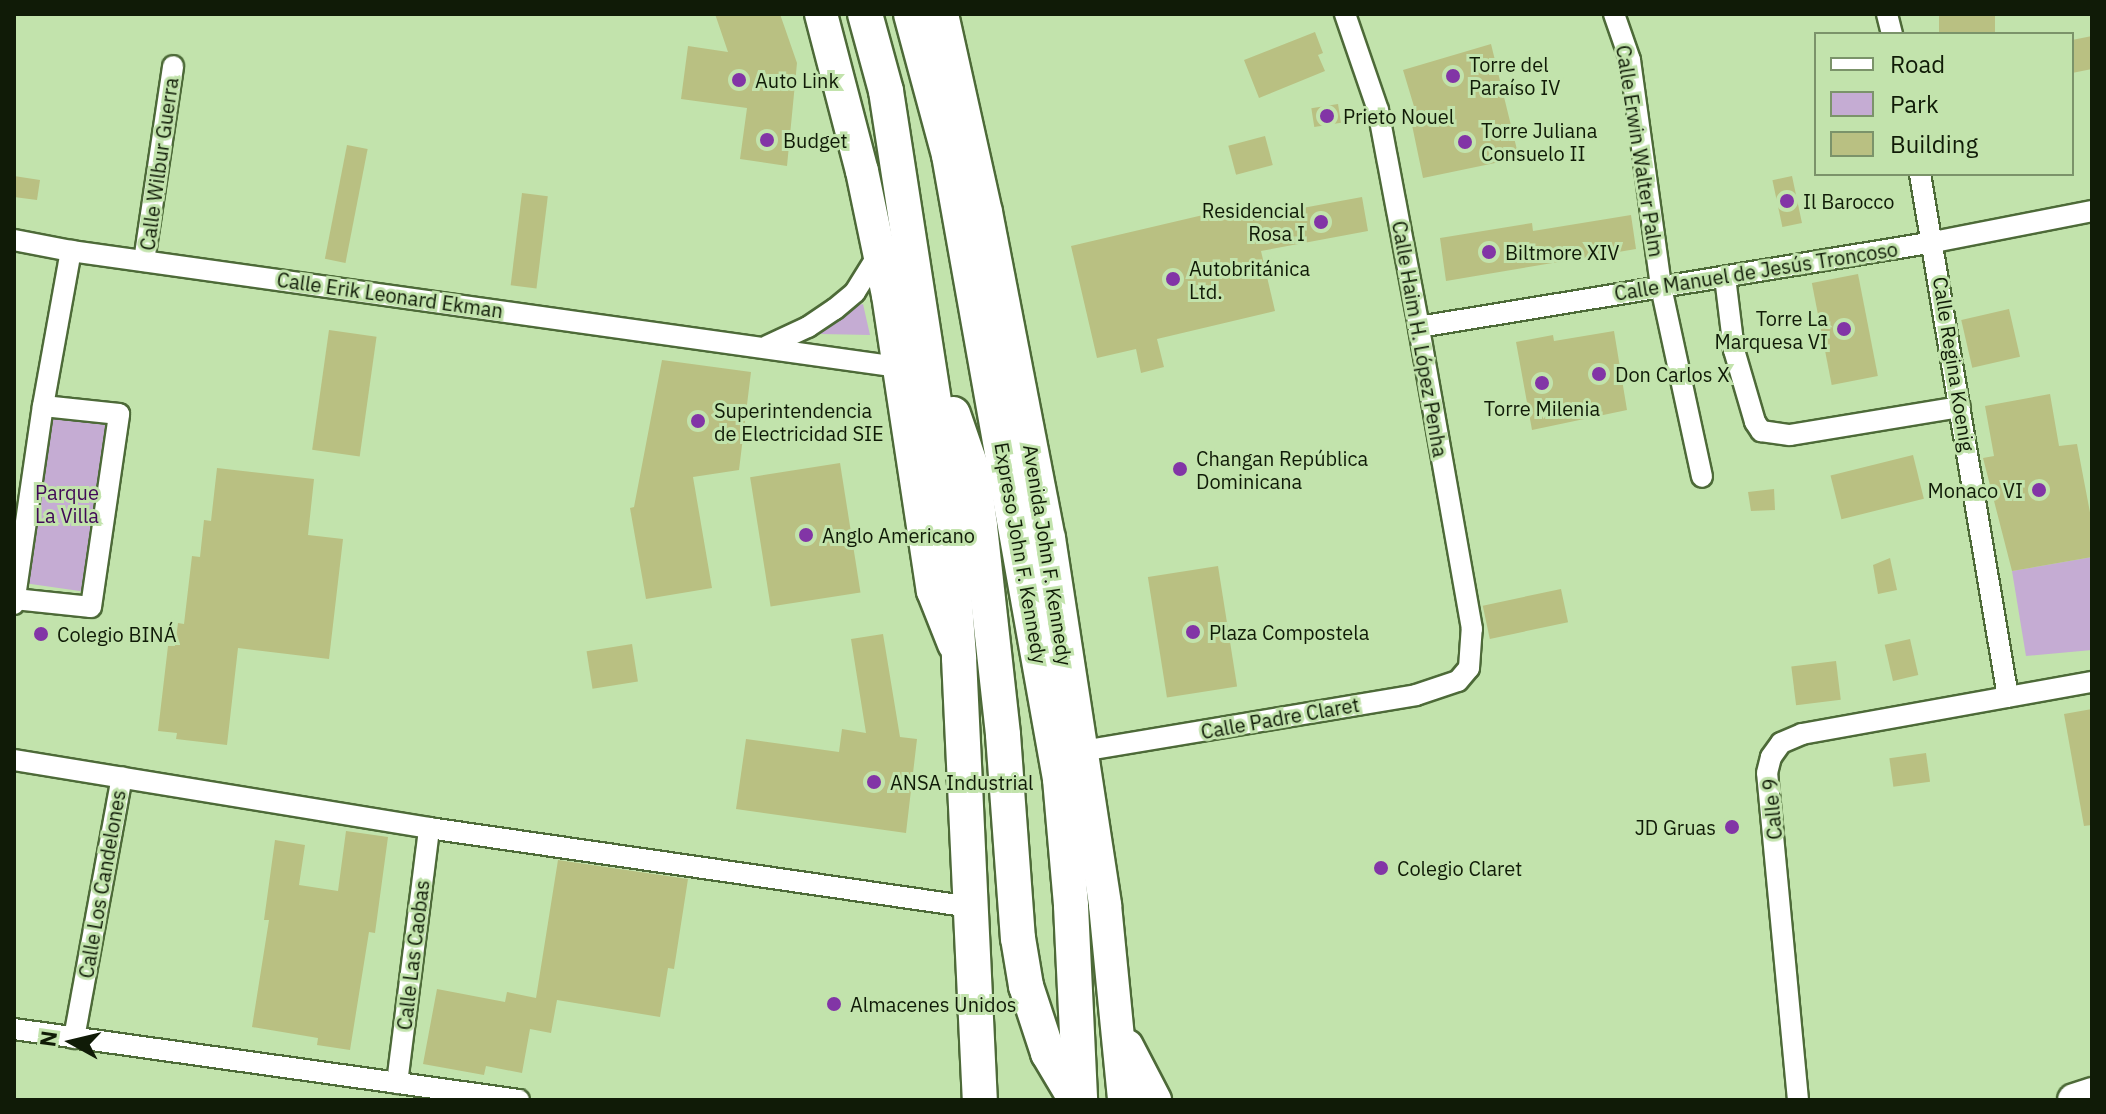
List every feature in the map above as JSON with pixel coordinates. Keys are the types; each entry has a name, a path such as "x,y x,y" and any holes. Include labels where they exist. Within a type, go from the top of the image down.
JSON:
{"highway":[{"path":"865,14 886,91 945,470 959,658 980,1100"},
{"name":"Expreso John F. Kennedy","path":"923,21 1060,779 1071,906 1078,1100"},
{"path":"926,336 973,472 1022,962 1034,1019 1048,1053 1078,1100"},
{"path":"1060,779 1067,672"}],"main road":[{"path":"821,14 880,252 933,591 959,658"},
{"path":"876,14 886,91"},
{"name":"Avenida John F. Kennedy","path":"923,21 1026,418 1049,538 1116,1003 1124,1100"},
{"path":"1116,1003 1126,1043 1155,1100"},
{"path":"2074,1100 2092,1094"}],"street":[{"name":"Calle Haim H. López Penha","path":"1345,14 1378,110 1472,629 1469,668"},
{"name":"Calle Erwin Walter Palm","path":"1614,14 1630,60 1661,287 1702,477"},
{"name":"Calle Wilbur Guerra","path":"144,261 173,66"},
{"name":"Calle Regina Koenig","path":"1920,176 1934,242 2008,697"},
{"name":"Calle Manuel de Jesús Troncoso","path":"1419,327 1934,242 2092,211"},
{"name":"Calle Erik Leonard Ekman","path":"14,240 71,251 767,346 899,367"},
{"path":"43,406 119,414 91,607 14,602 17,565 43,406 71,251"},
{"path":"767,346 808,327 845,300 867,276 880,252"},
{"path":"1725,277 1734,350 1755,422 1761,431 1790,435 1960,407"},
{"name":"Calle Padre Claret","path":"1082,751 1416,695 1458,681 1469,668"},
{"name":"Calle 9","path":"1798,1100 1767,773 1771,757 1781,743 1802,734 2092,682"},
{"path":"14,760 429,828 971,907"},
{"name":"Calle Los Candelones","path":"74,1038 122,777"},
{"name":"Calle Las Caobas","path":"397,1083 429,828"},
{"path":"14,1029 519,1100"}],"green space":[{"path":"863,304 870,335 821,334 822,326 837,311"},
{"name":"Parque La Villa","path":"49,416 108,424 85,592 25,583"},
{"path":"2092,557 2092,650 2026,656 2012,571"}],"building":[{"path":"715,14 780,14 797,63 787,166 740,159 747,108 681,99 688,46 728,52"},
{"path":"1939,14 1995,14 1995,32 1939,32"},
{"path":"1315,32 1323,53 1318,55 1325,71 1259,98 1244,60"},
{"path":"2092,36 2092,69 2074,73 2074,40"},
{"path":"1491,44 1519,158 1423,178 1412,125 1419,123 1403,70"},
{"name":"Prieto Nouel","path":"1338,104 1341,123 1314,127 1311,108"},
{"path":"1265,136 1273,165 1236,175 1228,146"},
{"path":"347,145 368,149 345,263 325,259"},
{"path":"14,176 40,180 37,200 14,197"},
{"name":"Il Barocco","path":"1792,176 1802,223 1782,227 1772,180"},
{"path":"522,193 548,196 536,288 511,285"},
{"name":"Autobritánica Ltd.","path":"1362,197 1368,231 1261,251 1275,311 1157,339 1164,367 1141,373 1136,349 1097,358 1071,246 1250,204 1253,217"},
{"path":"1631,215 1636,249 1446,281 1440,238 1532,223 1533,231"},
{"name":"Torre La Marquesa VI","path":"1858,274 1878,376 1832,385 1812,283"},
{"path":"2009,309 2020,357 1972,368 1961,320"},
{"path":"329,330 377,337 360,457 312,450"},
{"path":"1614,331 1627,410 1532,430 1516,342 1553,335 1554,341"},
{"path":"662,360 751,372 739,470 693,477 712,588 646,599 630,508 634,507"},
{"name":"Monaco VI","path":"2050,394 2059,446 2077,444 2092,523 2092,557 2012,571 1983,458 1994,456 1985,406"},
{"path":"1913,455 1924,499 1841,519 1831,476"},
{"name":"Anglo Americano","path":"840,463 860,592 771,607 750,477"},
{"path":"217,468 314,479 308,535 343,539 329,659 238,648 227,745 176,739 177,733 158,731 168,646 175,646 178,623 184,624 192,556 200,557 204,520 211,521"},
{"path":"1774,489 1775,510 1751,511 1748,492"},
{"path":"1890,558 1897,590 1878,594 1873,565"},
{"name":"Plaza Compostela","path":"1218,566 1237,686 1167,698 1148,577"},
{"path":"1561,589 1568,622 1490,639 1483,606"},
{"path":"883,634 900,737 917,739 906,833 736,809 746,739 839,752 842,729 866,733 851,639"},
{"path":"1910,639 1918,675 1893,681 1885,645"},
{"path":"632,644 638,682 593,689 587,651"},
{"path":"1836,661 1841,700 1796,705 1791,666"},
{"path":"2092,709 2092,825 2084,826 2064,714"},
{"path":"1926,753 1930,782 1893,787 1889,758"},
{"path":"346,831 388,837 375,933 369,932 350,1050 317,1045 318,1038 252,1027 269,920 264,920 275,840 305,845 299,885 338,891"},
{"path":"558,860 688,879 674,969 668,968 660,1017 557,1000 551,1033 530,1029 522,1073 486,1066 484,1075 423,1064 437,989 505,1002 507,992 536,998"}],"place":[{"name":"Torre del Paraíso IV","path":"1453,76"},
{"name":"Auto Link","path":"739,80"},
{"name":"Prieto Nouel","path":"1327,116"},
{"name":"Budget","path":"767,140"},
{"name":"Torre Juliana Consuelo II","path":"1465,142"},
{"name":"Il Barocco","path":"1787,201"},
{"name":"Residencial Rosa I","path":"1321,222"},
{"name":"Biltmore XIV","path":"1489,252"},
{"name":"Autobritánica Ltd.","path":"1173,279"},
{"name":"Torre La Marquesa VI","path":"1844,329"},
{"name":"Don Carlos X","path":"1599,374"},
{"name":"Torre Milenia","path":"1542,383"},
{"name":"Superintendencia de Electricidad SIE","path":"698,421"},
{"name":"Changan República Dominicana","path":"1180,469"},
{"name":"Monaco VI","path":"2039,490"},
{"name":"Anglo Americano","path":"806,535"},
{"name":"Plaza Compostela","path":"1193,632"},
{"name":"Colegio BINÁ","path":"41,634"},
{"name":"ANSA Industrial","path":"874,782"},
{"name":"JD Gruas","path":"1732,827"},
{"name":"Colegio Claret","path":"1381,868"},
{"name":"Almacenes Unidos","path":"834,1004"}]}
